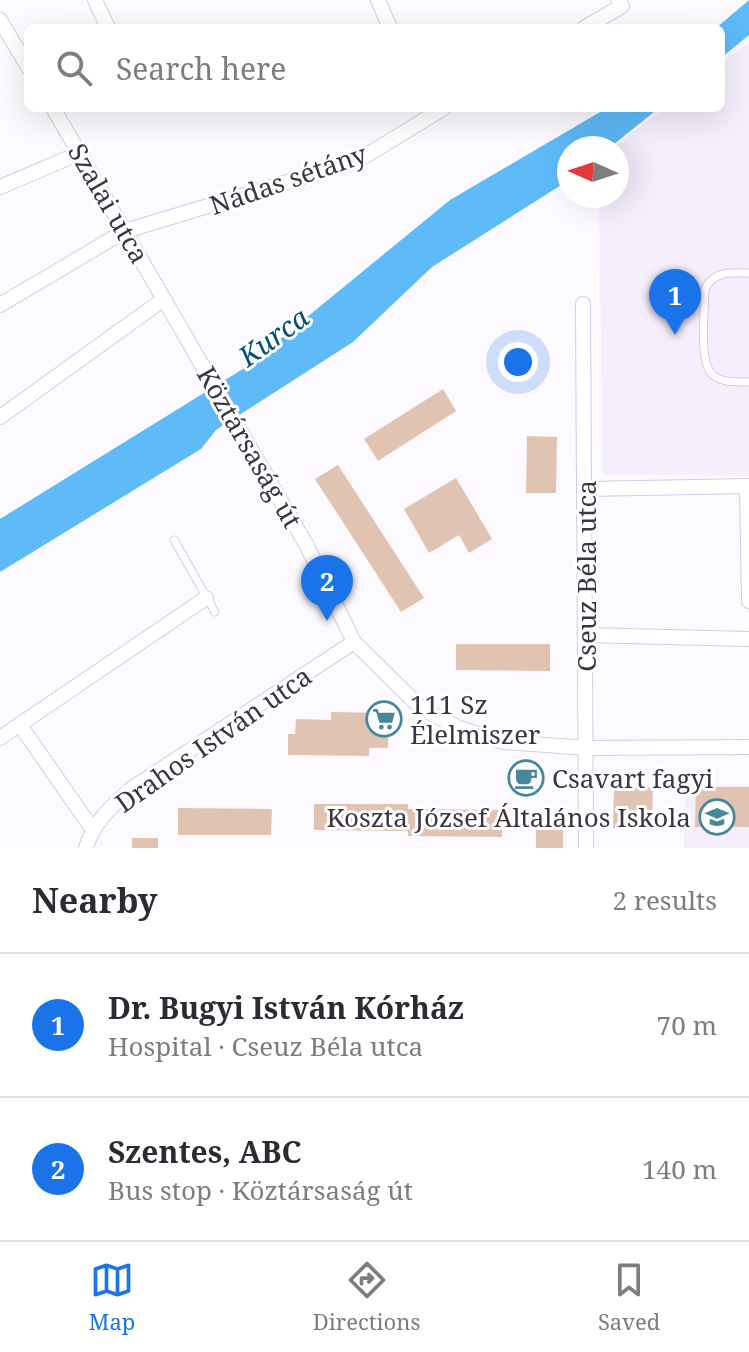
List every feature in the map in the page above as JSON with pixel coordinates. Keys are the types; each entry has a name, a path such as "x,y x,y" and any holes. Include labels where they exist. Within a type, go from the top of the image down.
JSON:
{"street":[{"path":"95,0 106,24"},
{"path":"378,0 388,24"},
{"path":"590,24 620,3"},
{"path":"0,20 24,60"},
{"name":"Szalai utca","path":"55,112 164,299"},
{"name":"Nádas sétány","path":"0,305 125,231 357,161 432,112"},
{"path":"0,187 80,153"},
{"path":"0,417 164,299"},
{"name":"Köztársaság út","path":"164,299 307,546 354,642 421,708 459,728 504,742 587,748 749,747"},
{"name":"Cseuz Béla utca","path":"583,304 586,848"},
{"path":"586,489 748,486 749,601"},
{"path":"0,738 206,598"},
{"path":"585,635 749,639"},
{"name":"Drahos István utca","path":"86,848 93,830 131,789 354,642"},
{"path":"20,725 93,830"}],"lane":[{"path":"749,273 722,273 710,279 705,289 704,362 713,376 730,382 749,382"},
{"path":"174,540 215,612"}],"shaded area":[{"path":"749,42 749,476 603,474 599,208 629,208 629,136 660,112 725,112 725,61"},
{"name":"Koszta József Általános Iskola","path":"685,785 749,786 749,848 684,848"}],"water":[{"path":"749,0 749,35 725,55 725,24 721,24"},
{"path":"600,112 654,112 624,136 559,136"},
{"path":"557,137 557,188 432,267 353,342 216,430 201,449 0,572 0,519 246,367 450,200"}],"building":[{"path":"443,389 456,411 378,461 364,439"},
{"path":"527,436 557,437 556,493 526,493"},
{"path":"338,465 424,598 401,612 315,479"},
{"path":"456,478 492,539 469,553 459,535 429,553 404,509"},
{"path":"456,644 550,644 550,671 456,670"},
{"path":"331,712 389,713 388,748 369,748 369,756 288,755 288,734 295,734 296,719 331,720"},
{"path":"614,784 653,788 652,824 613,828"},
{"path":"696,787 749,787 749,827 695,827"},
{"path":"314,804 408,804 408,809 502,810 502,837 408,836 408,831 314,830"},
{"path":"178,808 272,809 271,835 178,835"},
{"path":"536,827 563,827 563,848 536,848"},
{"path":"132,838 158,838 158,848 132,848"}],"place":[{"name":"Dr. Bugyi István Kórház","path":"675,335"},
{"name":"Szentes, ABC","path":"327,621"},
{"name":"111 Sz Élelmiszer","path":"384,719"},
{"name":"Csavart fagyi","path":"526,778"},
{"name":"Koszta József Általános Iskola","path":"717,817"}],"water label":[{"name":"Kurca","path":"273,336"}]}
